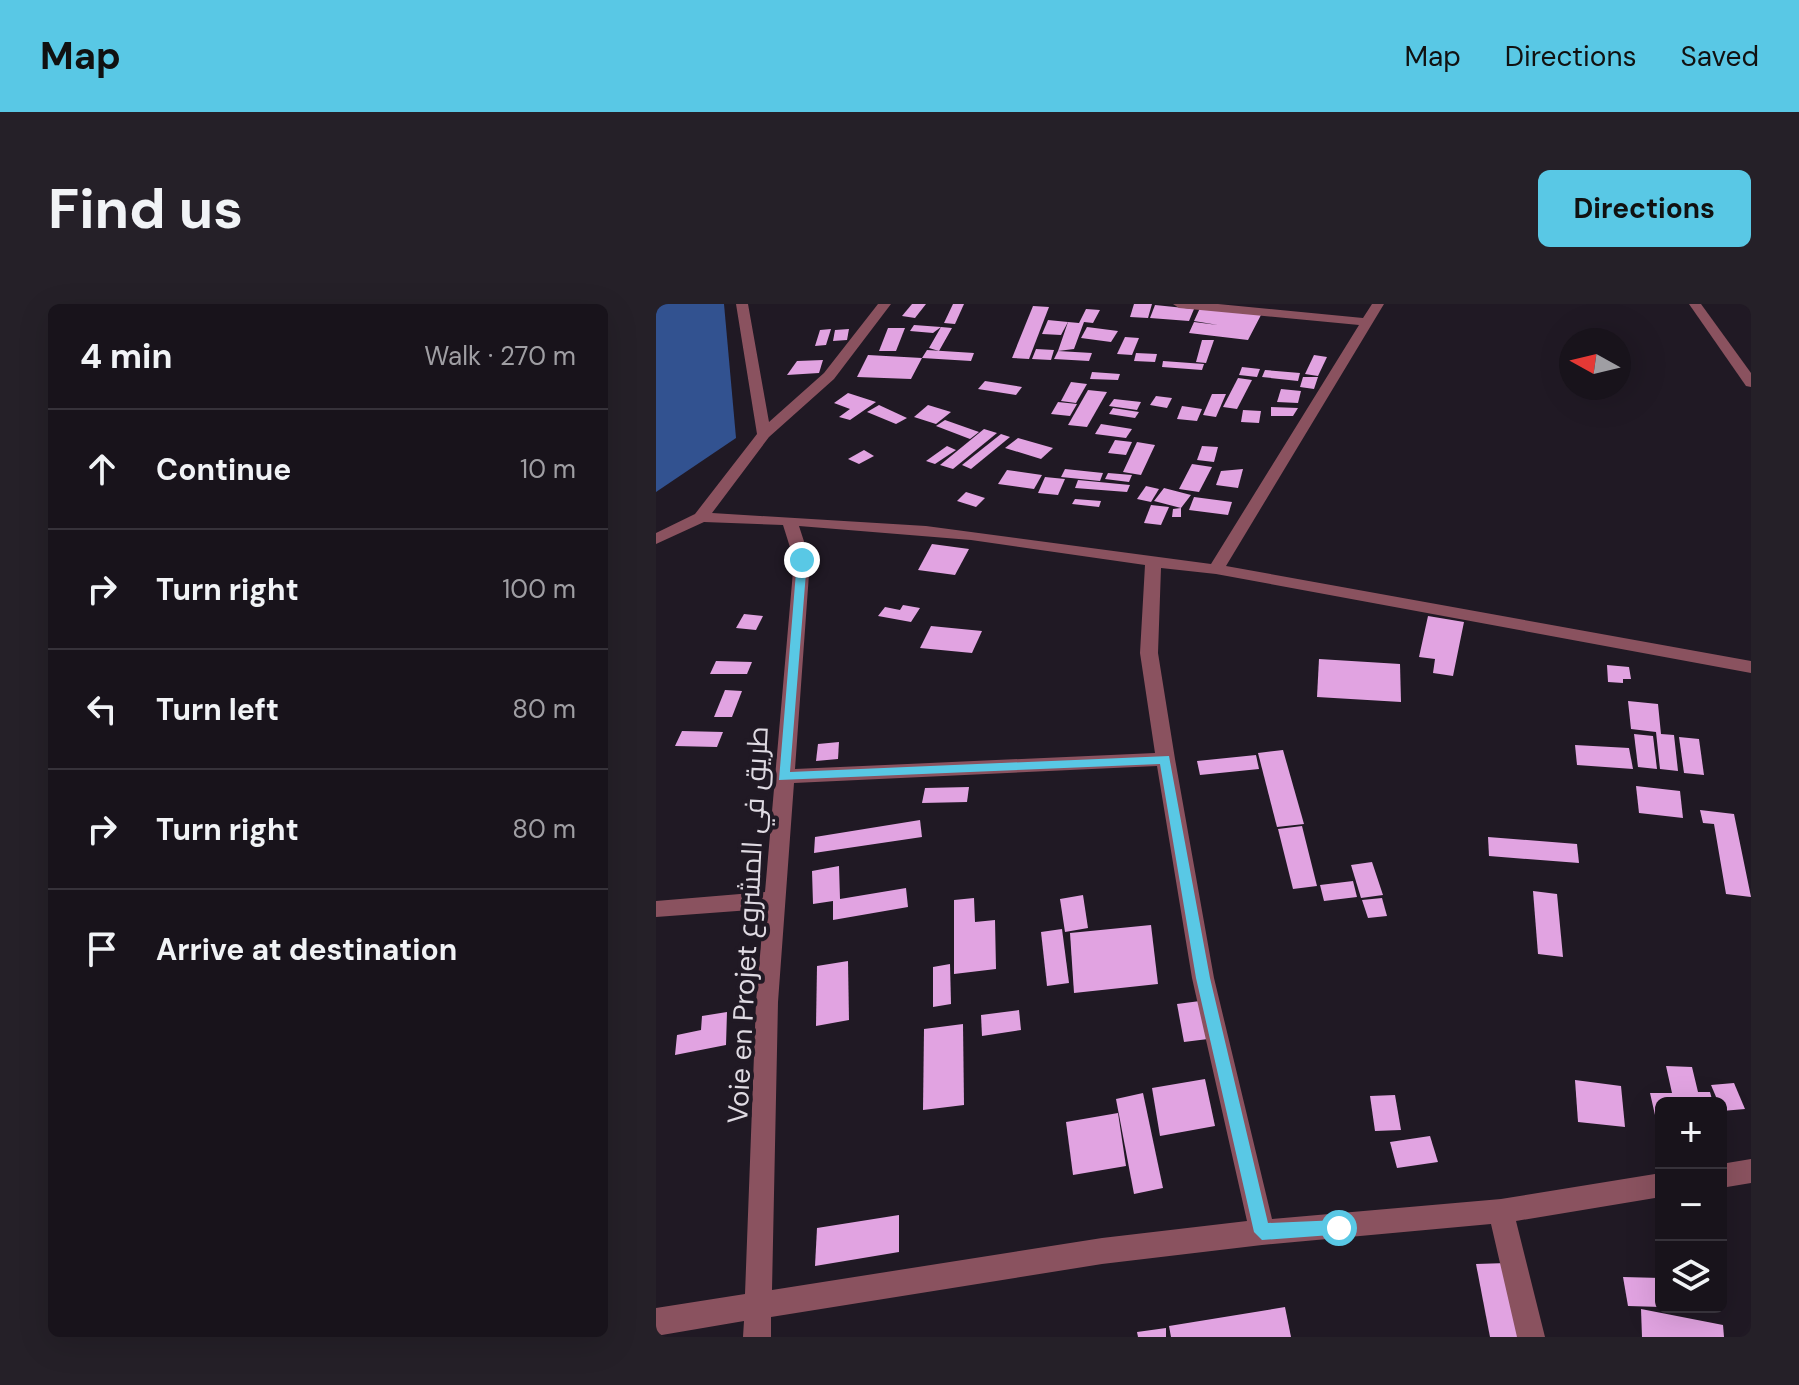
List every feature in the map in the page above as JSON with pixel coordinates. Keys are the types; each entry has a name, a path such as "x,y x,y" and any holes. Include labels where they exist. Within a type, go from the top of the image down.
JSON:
{"street":[{"path":"742,304 764,434"},
{"path":"656,539 701,517 764,434 829,376 885,304"},
{"path":"1179,304 1366,322"},
{"path":"1216,569 1378,304"},
{"path":"1695,304 1751,383"},
{"path":"701,517 896,527 1061,547 1153,565 1216,569 1751,667"},
{"name":"Voie en Projet طريق في المشروع","path":"757,1337 767,1002 802,560 789,520"},
{"path":"1153,565 1149,653 1165,759 1203,978 1262,1232"},
{"path":"783,777 1165,759"},
{"path":"656,909 776,900"},
{"path":"1727,1175 1751,1171"},
{"path":"656,1322 1102,1251 1262,1232 1501,1211 1655,1186"},
{"path":"1501,1211 1531,1337"}],"water":[{"path":"656,304 724,304 736,438 656,492"}],"building":[{"path":"912,304 926,304 915,318 902,316"},
{"path":"953,304 964,304 955,324 944,323"},
{"path":"1134,304 1152,304 1148,318 1130,317"},
{"path":"1155,305 1194,309 1189,321 1150,318"},
{"path":"1033,306 1049,307 1029,359 1012,358"},
{"path":"1200,308 1261,315 1248,340 1189,333 1194,322 1218,325 1194,321"},
{"path":"1086,309 1100,310 1093,323 1084,322 1074,349 1058,351 1068,322 1079,323"},
{"path":"1048,320 1068,322 1061,335 1042,334"},
{"path":"914,325 941,327 933,333 910,331"},
{"path":"941,327 952,328 939,351 929,348"},
{"path":"1087,327 1118,331 1111,342 1081,338"},
{"path":"888,328 905,328 896,351 879,351"},
{"path":"831,329 826,345 815,346 820,330"},
{"path":"849,329 847,340 833,341 835,330"},
{"path":"1125,337 1139,338 1132,355 1117,354"},
{"path":"1202,340 1214,340 1206,363 1196,362"},
{"path":"1036,349 1054,350 1051,360 1032,359"},
{"path":"927,350 974,353 971,361 922,358"},
{"path":"1058,351 1092,353 1089,361 1054,359"},
{"path":"1136,353 1157,354 1155,362 1134,361"},
{"path":"868,355 922,358 911,379 857,377"},
{"path":"1314,355 1327,357 1318,376 1305,374"},
{"path":"823,360 819,373 787,375 797,361"},
{"path":"1163,361 1204,364 1202,370 1162,367"},
{"path":"1242,367 1260,369 1257,377 1239,375"},
{"path":"1265,370 1300,373 1298,381 1262,377"},
{"path":"1092,372 1120,374 1118,380 1090,379"},
{"path":"1303,377 1318,377 1314,389 1300,387"},
{"path":"1238,378 1252,380 1237,409 1223,407"},
{"path":"985,381 1022,387 1016,395 978,389"},
{"path":"1071,382 1087,384 1076,403 1061,401"},
{"path":"1281,389 1301,391 1298,403 1277,402"},
{"path":"1088,390 1107,392 1087,427 1068,425"},
{"path":"848,393 876,402 850,420 839,417 850,409 834,403"},
{"path":"1212,394 1226,394 1216,417 1203,415"},
{"path":"1156,396 1172,398 1167,408 1150,405"},
{"path":"1114,399 1141,402 1137,410 1109,406"},
{"path":"1058,402 1077,404 1070,416 1051,414"},
{"path":"879,405 907,418 896,424 867,412"},
{"path":"928,405 951,412 936,424 914,417"},
{"path":"1182,406 1202,409 1197,421 1177,419"},
{"path":"1271,407 1298,408 1293,416 1271,416"},
{"path":"1113,408 1139,412 1135,418 1109,414"},
{"path":"1243,410 1261,411 1259,423 1241,422"},
{"path":"945,420 979,432 970,439 936,426"},
{"path":"1101,424 1132,429 1126,438 1095,434"},
{"path":"984,429 997,433 953,469 940,465"},
{"path":"1001,434 1010,437 971,469 962,465"},
{"path":"1018,438 1053,448 1041,459 1005,448"},
{"path":"1115,440 1132,442 1126,455 1108,453"},
{"path":"1137,442 1155,445 1141,475 1123,472"},
{"path":"947,446 956,450 935,464 926,461"},
{"path":"1202,446 1218,447 1214,462 1197,460"},
{"path":"864,450 874,456 859,464 848,459"},
{"path":"1192,464 1212,467 1199,492 1179,489"},
{"path":"1065,469 1103,473 1100,481 1061,477"},
{"path":"1243,469 1238,488 1216,485 1221,471"},
{"path":"1007,470 1042,475 1034,489 998,484"},
{"path":"1108,473 1132,475 1129,482 1105,479"},
{"path":"1045,477 1065,479 1058,495 1038,493"},
{"path":"1078,480 1130,485 1127,492 1075,488"},
{"path":"1146,486 1159,489 1151,502 1137,499"},
{"path":"1164,488 1191,495 1181,508 1154,501"},
{"path":"966,492 985,498 976,507 957,501"},
{"path":"1194,497 1232,502 1228,515 1189,510"},
{"path":"1075,499 1101,501 1099,507 1072,504"},
{"path":"1151,505 1169,507 1161,525 1144,523"},
{"path":"1181,508 1181,517 1172,517 1173,509"},
{"path":"932,544 969,549 955,575 918,570"},
{"path":"903,605 920,608 911,622 878,616 885,607 900,610"},
{"path":"744,614 763,616 756,630 736,628"},
{"path":"1428,616 1464,622 1453,676 1433,673 1435,659 1419,657"},
{"path":"931,626 982,631 972,653 920,648"},
{"path":"1319,659 1400,664 1401,702 1317,697"},
{"path":"716,661 752,662 747,674 710,674"},
{"path":"1607,665 1629,667 1631,679 1623,679 1623,683 1608,682"},
{"path":"725,690 742,691 732,717 714,717"},
{"path":"1628,701 1658,704 1661,734 1674,735 1678,771 1660,769 1656,732 1631,729"},
{"path":"682,731 723,732 717,747 675,746"},
{"path":"1634,734 1653,736 1657,769 1638,767"},
{"path":"1679,737 1699,739 1704,775 1684,773"},
{"path":"839,742 838,759 816,761 818,744"},
{"path":"1575,745 1629,748 1633,769 1577,765"},
{"path":"1283,750 1304,824 1277,827 1258,753"},
{"path":"1256,755 1259,769 1200,775 1197,761"},
{"path":"1636,786 1680,791 1683,818 1639,813"},
{"path":"969,787 967,802 922,803 925,788"},
{"path":"1700,810 1734,814 1751,897 1726,894 1714,824 1703,823"},
{"path":"920,820 922,837 814,853 815,837"},
{"path":"1302,826 1317,886 1293,889 1278,829"},
{"path":"1488,837 1577,844 1579,863 1489,856"},
{"path":"1372,862 1383,895 1361,898 1351,865"},
{"path":"839,866 840,899 906,888 908,907 833,920 833,901 813,904 812,871"},
{"path":"1353,881 1357,897 1324,901 1320,885"},
{"path":"1533,891 1557,894 1563,957 1538,954"},
{"path":"1083,895 1088,928 1065,932 1060,899"},
{"path":"974,898 975,922 995,920 996,969 954,974 954,900"},
{"path":"1382,898 1387,916 1368,918 1362,900"},
{"path":"1151,925 1158,984 1074,993 1070,933"},
{"path":"1062,929 1069,983 1047,986 1041,932"},
{"path":"848,961 849,1020 816,1026 817,966"},
{"path":"950,964 951,1004 933,1007 933,967"},
{"path":"1200,1001 1208,1039 1184,1042 1177,1004"},
{"path":"1019,1010 1021,1030 982,1036 981,1015"},
{"path":"727,1012 726,1045 675,1055 677,1035 701,1030 702,1016"},
{"path":"963,1024 964,1105 923,1110 924,1029"},
{"path":"1666,1066 1692,1067 1698,1092 1710,1092 1711,1097 1655,1097 1655,1115 1650,1093 1672,1093"},
{"path":"1205,1079 1215,1126 1160,1136 1152,1088"},
{"path":"1575,1080 1621,1086 1625,1127 1578,1122"},
{"path":"1734,1083 1745,1109 1727,1111 1727,1097 1716,1097 1711,1085"},
{"path":"1143,1093 1163,1188 1134,1194 1116,1099"},
{"path":"1395,1095 1401,1130 1375,1131 1370,1096"},
{"path":"1118,1113 1126,1166 1073,1175 1066,1122"},
{"path":"1430,1136 1438,1162 1397,1168 1390,1142"},
{"path":"899,1215 899,1252 815,1266 817,1228"},
{"path":"1507,1263 1522,1337 1490,1337 1476,1264"},
{"path":"1623,1277 1655,1278 1655,1307 1628,1306"},
{"path":"1285,1307 1291,1337 1171,1337 1169,1326"},
{"path":"1641,1309 1723,1325 1724,1337 1642,1337"},
{"path":"1166,1328 1166,1337 1138,1337 1137,1332"}],"route":[{"path":"802,560 783,777 1165,759 1203,978 1262,1232 1339,1228"}]}
